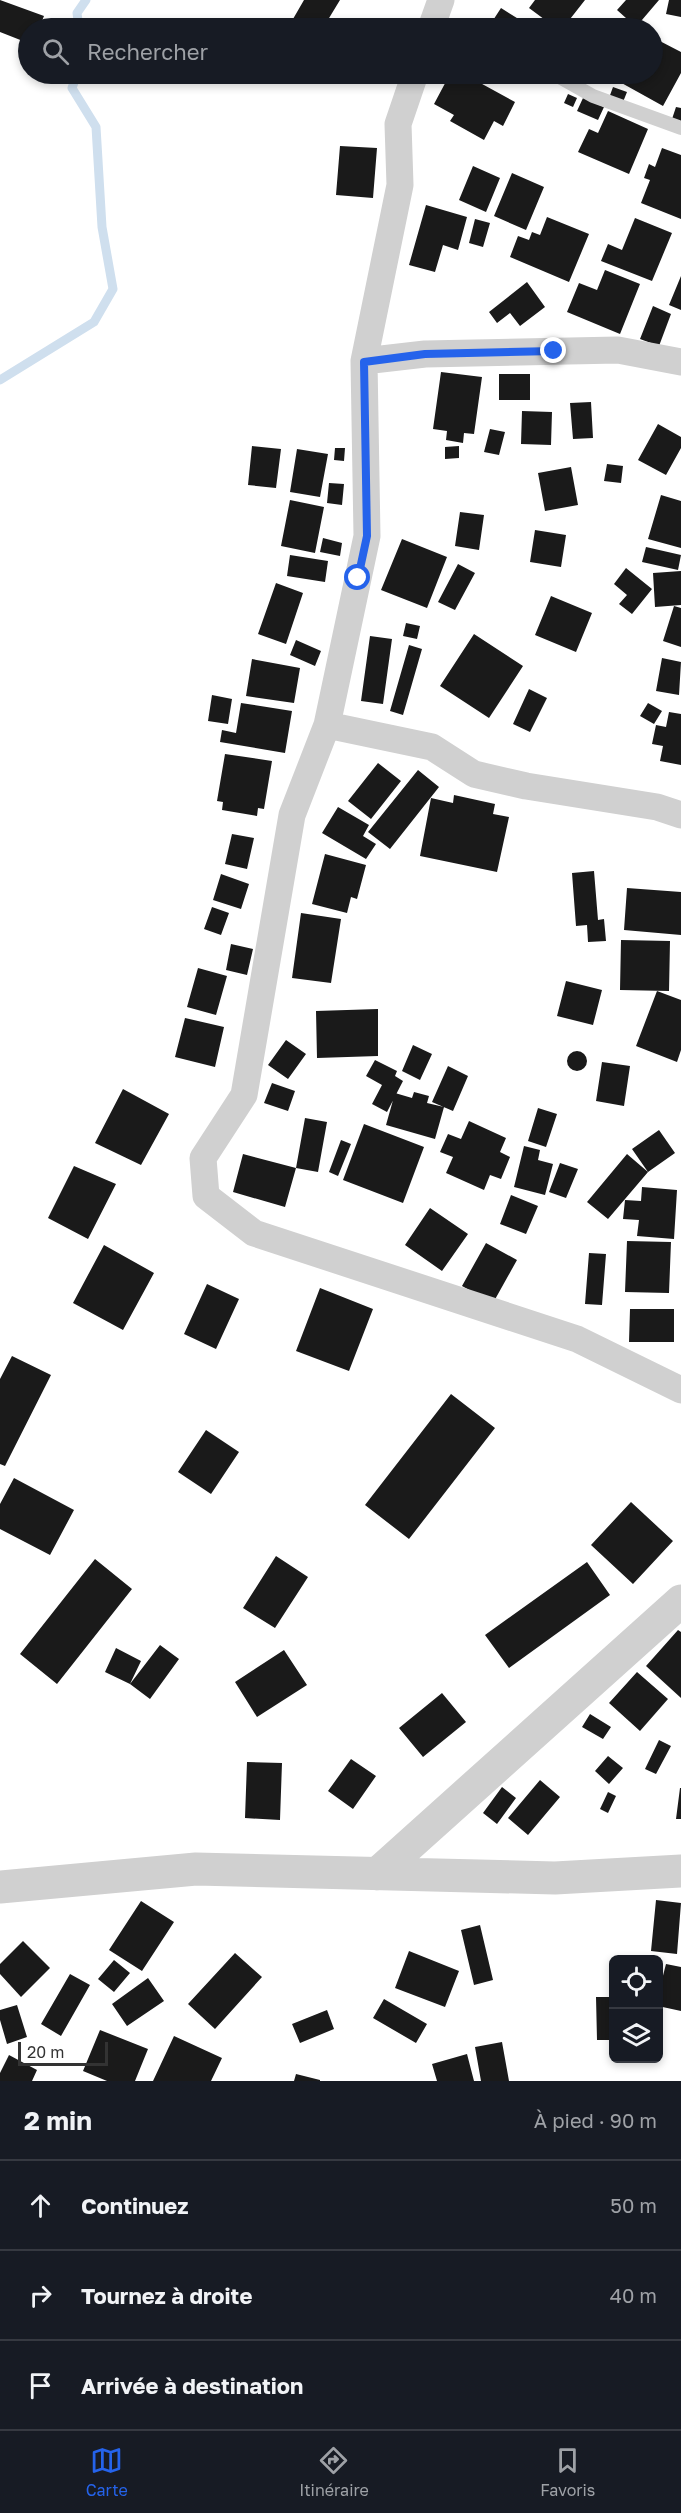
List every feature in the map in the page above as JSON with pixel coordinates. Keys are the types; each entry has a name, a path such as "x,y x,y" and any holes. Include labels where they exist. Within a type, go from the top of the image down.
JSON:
{"street":[{"path":"435,18 441,0"},
{"path":"412,84 398,124 400,185 364,362 367,536 327,725 292,815 244,1095 203,1158 206,1196 254,1233 577,1339 681,1390"},
{"path":"364,362 425,354 618,350 681,362"},
{"path":"327,725 432,747 474,774 526,786 657,807 681,815"},
{"path":"377,1874 681,1601"},
{"path":"0,1887 196,1869 555,1878 681,1871"}],"lane":[{"path":"571,84 592,96 681,128"}],"building":[{"path":"0,0 44,16 43,18 18,18 18,39 0,32"},
{"path":"304,0 340,0 329,18 294,18"},
{"path":"535,0 585,0 571,18 542,18 529,8"},
{"path":"626,0 659,0 644,18 626,18 617,10"},
{"path":"669,0 681,0 681,17 666,14"},
{"path":"501,8 517,18 494,18"},
{"path":"663,43 681,52 681,73 663,106 623,84 663,84"},
{"path":"445,84 482,84 515,102 503,126 494,121 484,140 450,121 454,115 434,104"},
{"path":"613,87 627,92 623,102 609,98"},
{"path":"568,94 577,98 573,107 564,103"},
{"path":"583,98 604,107 598,120 577,111"},
{"path":"676,107 681,108 681,124 671,122"},
{"path":"608,111 648,129 629,174 578,152 589,129 598,133"},
{"path":"340,146 377,148 373,198 336,195"},
{"path":"662,148 681,155 681,219 641,203 650,180 644,178 649,164 655,167"},
{"path":"473,166 500,178 486,212 459,200"},
{"path":"512,173 544,187 526,230 494,216"},
{"path":"426,205 467,217 458,250 443,245 435,272 409,265"},
{"path":"547,217 589,234 569,282 510,257 518,236 529,240 532,232 540,235"},
{"path":"635,218 672,233 652,281 601,261 608,244 622,250"},
{"path":"475,219 490,223 483,247 469,243"},
{"path":"605,270 640,284 620,334 567,312 579,283 597,290"},
{"path":"681,276 681,310 669,305"},
{"path":"527,282 545,307 520,326 510,313 497,323 489,312"},
{"path":"653,306 671,314 659,346 640,339"},
{"path":"441,372 482,377 474,434 464,433 463,443 446,440 447,431 433,429"},
{"path":"499,374 530,374 530,400 499,400"},
{"path":"591,402 593,438 573,439 570,403"},
{"path":"522,411 552,412 551,445 521,444"},
{"path":"658,424 681,437 681,448 666,475 638,460"},
{"path":"490,429 505,432 499,455 484,452"},
{"path":"252,446 281,449 276,488 248,485"},
{"path":"459,446 459,458 445,459 445,447"},
{"path":"335,448 345,448 344,461 334,460"},
{"path":"297,449 328,454 320,497 290,492"},
{"path":"607,464 623,466 621,483 604,481"},
{"path":"571,467 578,505 545,511 538,473"},
{"path":"329,483 344,484 342,505 327,503"},
{"path":"661,495 681,501 681,548 648,539"},
{"path":"290,500 324,507 315,553 281,546"},
{"path":"460,512 484,515 479,550 455,546"},
{"path":"535,530 566,535 561,567 530,562"},
{"path":"323,538 342,543 340,556 320,552"},
{"path":"402,539 447,557 427,608 381,590"},
{"path":"646,547 681,555 678,570 642,562"},
{"path":"290,555 328,561 325,582 287,576"},
{"path":"458,564 475,573 455,610 438,602"},
{"path":"626,568 652,589 632,614 619,604 627,595 614,584"},
{"path":"681,571 681,605 655,607 653,573"},
{"path":"276,583 303,593 286,644 258,634"},
{"path":"551,596 592,613 576,652 535,635"},
{"path":"674,606 681,608 681,647 663,641"},
{"path":"406,623 420,626 417,639 403,636"},
{"path":"474,634 523,666 489,718 440,686"},
{"path":"370,636 392,639 383,704 361,701"},
{"path":"296,640 321,651 315,666 290,655"},
{"path":"409,645 422,649 403,715 390,711"},
{"path":"662,658 681,662 679,695 656,691"},
{"path":"252,659 300,668 294,703 246,696"},
{"path":"529,689 547,698 530,732 513,724"},
{"path":"212,695 232,699 228,724 208,721"},
{"path":"241,703 292,711 285,753 220,742 222,730 236,733"},
{"path":"648,703 662,711 654,724 640,716"},
{"path":"669,712 681,714 681,765 660,761 663,746 652,744 656,725 666,727"},
{"path":"225,754 272,761 264,809 258,808 257,816 222,810 223,802 217,801"},
{"path":"378,763 401,781 371,819 348,801"},
{"path":"418,770 439,787 390,849 368,832"},
{"path":"454,795 495,804 493,814 509,817 497,872 420,856 431,798 453,803"},
{"path":"338,807 369,825 363,836 376,844 366,859 322,833"},
{"path":"232,834 254,838 247,869 225,864"},
{"path":"325,854 366,865 357,899 351,897 347,913 312,904"},
{"path":"594,871 598,920 604,919 606,941 588,942 587,925 576,926 572,873"},
{"path":"221,874 249,884 241,909 213,900"},
{"path":"627,888 681,892 681,935 624,930"},
{"path":"212,907 229,913 221,935 204,929"},
{"path":"301,913 341,919 331,983 292,978"},
{"path":"621,940 670,941 669,991 620,990"},
{"path":"231,944 253,949 247,975 226,970"},
{"path":"198,968 227,976 216,1015 187,1007"},
{"path":"566,981 602,990 593,1025 557,1016"},
{"path":"657,991 681,1000 681,1050 677,1062 636,1046"},
{"path":"378,1009 378,1056 317,1058 316,1011"},
{"path":"185,1018 224,1027 215,1067 175,1057"},
{"path":"286,1040 306,1054 288,1079 268,1065"},
{"path":"413,1045 432,1054 420,1080 402,1071"},
{"path":"573,1051 581,1051 587,1057 587,1065 581,1071 573,1071 567,1065 567,1057"},
{"path":"375,1060 397,1071 395,1076 403,1081 387,1112 372,1104 382,1085 366,1076"},
{"path":"602,1062 630,1066 624,1106 596,1101"},
{"path":"448,1066 468,1076 453,1111 432,1102"},
{"path":"272,1083 295,1091 288,1111 264,1103"},
{"path":"123,1089 169,1114 141,1165 95,1143"},
{"path":"414,1092 429,1096 427,1103 444,1107 435,1139 386,1125 395,1093 412,1098"},
{"path":"538,1108 557,1114 546,1147 528,1141"},
{"path":"305,1118 327,1122 318,1172 296,1168"},
{"path":"469,1121 506,1138 500,1152 510,1157 501,1179 490,1175 484,1190 446,1173 453,1157 440,1152 448,1134 461,1139"},
{"path":"364,1124 424,1147 403,1203 343,1180"},
{"path":"659,1130 675,1153 648,1172 632,1149"},
{"path":"341,1140 351,1144 338,1176 329,1172"},
{"path":"524,1146 540,1150 538,1160 553,1164 545,1195 514,1187"},
{"path":"243,1154 296,1168 285,1207 233,1192"},
{"path":"627,1154 648,1172 608,1219 587,1202"},
{"path":"560,1163 578,1169 566,1198 549,1192"},
{"path":"74,1166 116,1184 88,1239 48,1218"},
{"path":"642,1187 677,1190 674,1239 637,1236 639,1220 623,1219 625,1200 641,1201"},
{"path":"511,1195 538,1206 526,1234 500,1224"},
{"path":"430,1208 468,1234 442,1271 405,1245"},
{"path":"627,1241 671,1242 669,1293 625,1292"},
{"path":"486,1243 517,1260 493,1303 462,1286"},
{"path":"104,1245 154,1273 123,1330 73,1303"},
{"path":"589,1253 606,1254 602,1305 585,1304"},
{"path":"207,1284 239,1299 216,1349 184,1334"},
{"path":"320,1288 373,1309 349,1371 296,1351"},
{"path":"630,1309 674,1309 674,1342 629,1342"},
{"path":"12,1356 51,1375 5,1466 0,1464 0,1379"},
{"path":"451,1394 495,1428 409,1539 365,1505"},
{"path":"206,1430 239,1452 211,1494 178,1472"},
{"path":"14,1478 74,1510 50,1555 0,1529 0,1504"},
{"path":"631,1502 673,1541 633,1584 591,1545"},
{"path":"276,1556 308,1577 275,1628 243,1608"},
{"path":"95,1559 132,1589 57,1684 20,1654"},
{"path":"587,1562 610,1595 509,1668 485,1635"},
{"path":"678,1630 681,1632 681,1698 646,1666"},
{"path":"160,1645 179,1659 150,1699 130,1684"},
{"path":"116,1648 141,1661 130,1684 105,1672"},
{"path":"284,1650 307,1685 257,1717 235,1682"},
{"path":"637,1672 668,1699 640,1731 609,1703"},
{"path":"442,1693 466,1722 423,1757 399,1728"},
{"path":"590,1714 611,1727 603,1739 582,1727"},
{"path":"659,1740 671,1746 656,1774 645,1769"},
{"path":"608,1756 623,1768 609,1784 595,1771"},
{"path":"351,1759 376,1776 353,1809 328,1791"},
{"path":"247,1762 282,1763 280,1820 245,1818"},
{"path":"540,1780 560,1797 528,1835 508,1818"},
{"path":"502,1787 516,1798 497,1824 483,1813"},
{"path":"680,1788 681,1819 676,1819"},
{"path":"608,1792 616,1796 608,1813 600,1809"},
{"path":"656,1900 681,1903 677,1954 651,1951"},
{"path":"141,1901 174,1922 142,1971 109,1950"},
{"path":"480,1925 493,1980 474,1985 461,1930"},
{"path":"23,1941 50,1968 21,1997 0,1974 0,1964"},
{"path":"409,1951 459,1971 445,2007 395,1988"},
{"path":"235,1953 262,1977 215,2029 188,2004"},
{"path":"114,1960 130,1973 114,1992 98,1979"},
{"path":"666,1964 681,1967 681,2011 663,2007 663,1976"},
{"path":"70,1974 90,1985 61,2036 41,2024"},
{"path":"148,1978 164,2001 127,2026 112,2004"},
{"path":"596,1997 609,1997 609,2040 597,2040"},
{"path":"384,1999 427,2024 416,2043 373,2018"},
{"path":"17,2005 27,2037 7,2044 0,2020 0,2010"},
{"path":"327,2010 334,2029 300,2043 292,2024"},
{"path":"100,2030 148,2049 135,2081 107,2081 83,2071"},
{"path":"174,2036 222,2058 211,2081 153,2081"},
{"path":"502,2042 509,2081 481,2081 475,2047"},
{"path":"467,2054 474,2081 437,2081 432,2064"},
{"path":"9,2055 37,2070 32,2081 0,2081 0,2073"},
{"path":"296,2074 320,2080 320,2081 294,2081"}],"waterway":[{"path":"78,18 77,13 86,0"},
{"path":"0,380 94,322 113,289 102,227 96,127 72,88 73,84"}],"route":[{"path":"358,578 367,536 364,362 425,354 554,351"}]}
